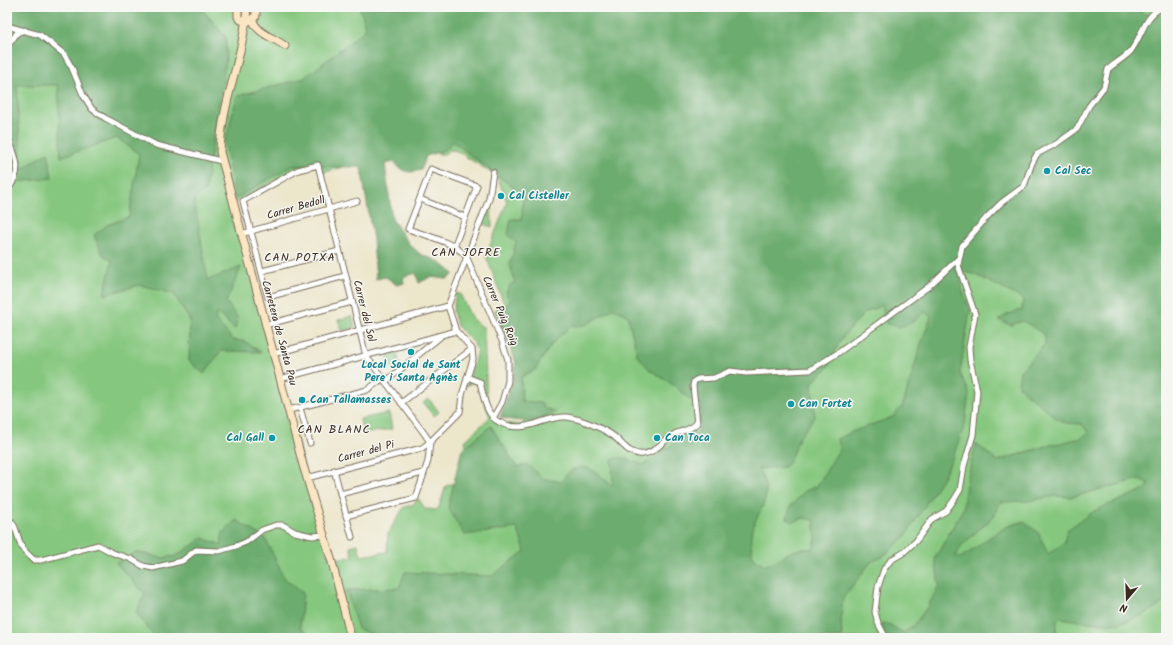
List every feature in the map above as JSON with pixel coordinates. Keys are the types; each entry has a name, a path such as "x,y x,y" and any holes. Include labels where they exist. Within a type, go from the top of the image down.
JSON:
{"main road":[{"path":"229,7 285,46"},
{"path":"243,35 242,16 247,7"},
{"path":"242,16 257,14 256,7"},
{"path":"242,16 243,35"},
{"name":"Carretera de Santa Pau","path":"243,35 221,133 221,162 307,478 325,535 352,638"}],"street":[{"path":"886,638 878,623 875,612 878,587 884,569 891,560 903,553 916,541 932,519 946,511 954,500 960,490 964,466 972,440 977,391 970,360 969,347 975,314 960,273 959,258 962,246 982,222 1001,203 1024,186 1032,163 1037,154 1056,144 1077,128 1089,106 1104,87 1108,69 1122,60 1132,50 1154,13 1166,7"},
{"path":"7,26 40,35 64,54 72,68 83,95 92,109 104,118 156,145 221,162"},
{"path":"7,47 17,33 24,30"},
{"path":"7,136 18,167 14,182 7,191"},
{"name":"Carrer del Sol","path":"251,231 243,201 298,170 318,165 366,356 430,442"},
{"path":"454,247 466,217 477,186 431,169 420,199 466,217"},
{"path":"401,403 472,349 456,331 448,306 489,199 493,172"},
{"name":"Carrer Puig Roig","path":"420,199 408,229 463,252 467,258 502,341 508,360 508,381 502,402 493,418"},
{"name":"Carrer Bedoll","path":"241,234 356,201"},
{"path":"251,231 268,297 345,276"},
{"path":"262,271 339,251"},
{"path":"467,378 480,382 487,408 497,422 513,426 531,426 554,418 566,417 577,420 611,435 629,451 639,454 648,453 672,435 693,428 697,423 693,386 694,381 698,379 714,378 730,371 746,373 810,370 838,353 928,287 959,258"},
{"path":"265,325 352,302"},
{"path":"273,354 448,306"},
{"path":"280,379 456,331"},
{"path":"289,410 367,390 384,380 440,336"},
{"name":"Carrer del Pi","path":"307,478 422,448 430,442 460,412 462,395 473,359 472,349"},
{"path":"300,408 310,443"},
{"path":"346,516 416,498 428,461 430,442"},
{"path":"334,470 352,537"},
{"path":"340,494 423,473"},
{"path":"7,517 12,520 18,531 21,545 34,560 41,560 98,545 113,553 131,558 143,566 153,568 182,560 196,550 219,551 236,546 246,542 262,530 276,525 283,525 296,532 312,536 325,535"}],"green space":[{"path":"7,7 1166,7 1166,638 7,638","holes":["420,146 443,155 450,150 457,151 492,173 499,181 507,202 486,256 510,319 524,425 502,423 497,420 487,404 484,328 472,319 460,294 456,293 453,311 457,326 474,343 477,352 467,386 472,382 478,385 490,417 465,441 475,475 446,486 438,510 425,509 419,499 416,500 414,504 404,507 388,533 387,552 361,556 358,544 350,546 353,557 329,559 232,204 297,168 318,163 321,173"]},
{"path":"7,7 200,7 226,37 226,60 205,191 194,199 208,280 241,267 226,302 238,318 235,329 217,313 215,319 233,340 244,341 261,352 221,351 204,374 189,361 190,321 174,294 140,285 104,295 112,261 103,255 94,235 107,225 129,217 139,154 117,138 61,157 58,85 17,85 21,170 48,152 52,178 17,182 7,190"},
{"path":"359,7 1141,7 1141,12 1144,14 1166,16 1166,600 1148,613 1131,620 1115,624 1062,618 1057,619 1056,638 884,638 882,623 891,625 903,633 914,625 928,606 939,586 935,558 963,509 966,484 976,444 997,461 1046,446 1082,438 1088,432 1082,424 1066,423 1056,418 1018,386 1020,371 1045,344 1045,335 1023,321 1011,325 999,320 1008,314 1022,310 1023,299 974,274 959,271 962,290 970,310 960,373 969,392 965,424 953,457 943,477 905,537 882,557 871,562 843,598 841,616 842,638 384,638 358,629 346,590 399,588 405,572 492,576 525,551 517,528 464,535 448,507 462,449 491,426 517,467 528,465 542,478 561,482 571,471 583,467 593,471 611,485 613,484 612,460 620,457 643,465 683,437 699,433 701,404 688,398 676,387 649,369 637,355 628,316 614,308 586,325 572,326 551,345 535,370 521,377 522,401 541,403 544,408 556,412 541,418 522,421 500,417 512,383 516,362 495,310 510,303 506,293 510,285 515,282 510,265 516,242 508,235 511,219 522,219 523,195 453,142 445,150 426,156 421,170 409,172 400,168 394,162 385,164 392,219 409,244 420,254 438,261 454,274 447,279 430,277 419,283 416,273 403,277 404,283 397,285 386,277 376,279 373,239 361,167 292,166 235,199 225,143 237,96 304,78 365,30 363,17","holes":["882,305 886,323 892,326 907,325 925,312 931,317 921,344 903,405 893,417 854,431 837,439 839,450 817,486 805,491 790,507 787,519 793,522 804,518 814,520 816,539 813,549 799,549 766,565 753,559 751,533 765,501 766,495 766,488 758,469 784,467 789,462 799,438 815,417 812,383 828,367 840,341 851,327 865,313","1140,479 1149,484 1146,489 1094,511 1067,530 1064,543 1048,554 1038,532 1024,522 1006,527 960,558 956,557 961,546 994,516 1000,502 1028,501 1056,496 1072,497"]},
{"path":"491,203 492,227 483,224"},
{"path":"352,316 355,327 342,331 338,320"},
{"path":"396,351 400,364 393,370 386,353"},
{"path":"429,399 439,412 434,416 423,403"},
{"path":"389,413 392,429 363,434 360,419"},
{"path":"236,520 265,538 285,579 303,593 300,628 314,638 155,638 136,612 145,594 116,563 136,552 163,558 176,556 203,538 221,545 223,532"}],"place":[{"name":"Cal Sec","path":"1047,171"},
{"name":"Cal Cisteller","path":"501,196"},
{"name":"Local Social de Sant Pere i Santa Agnès","path":"411,352"},
{"name":"Can Tallamasses","path":"302,400"},
{"name":"Can Fortet","path":"791,404"},
{"name":"Cal Gall","path":"272,438"},
{"name":"Can Toca","path":"657,438"}],"district":[{"name":"CAN JOFRE","path":"466,252"},
{"name":"CAN POTXA","path":"300,257"},
{"name":"CAN BLANC","path":"334,429"}]}
